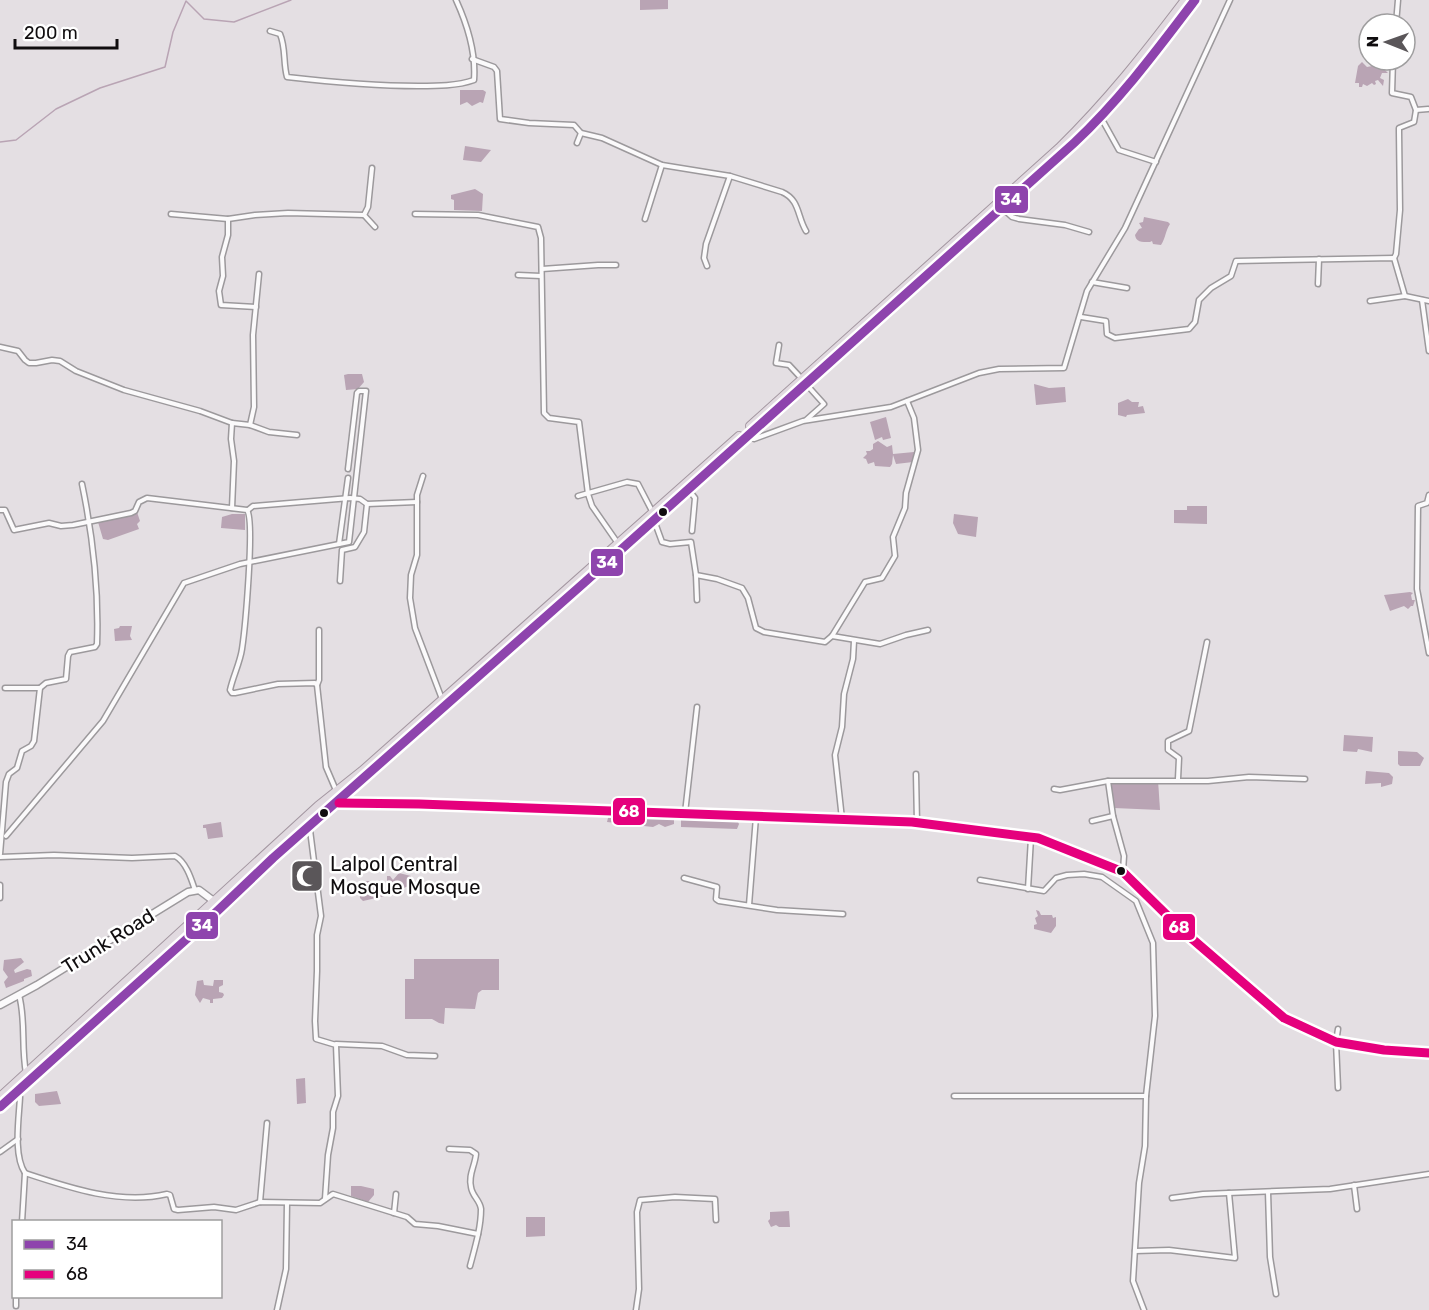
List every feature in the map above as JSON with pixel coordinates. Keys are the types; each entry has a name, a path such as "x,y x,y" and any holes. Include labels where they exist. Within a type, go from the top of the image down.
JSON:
{"highway":[{"path":"0,1097 234,891 318,806 366,772 551,607 617,542 688,488 1059,148 1097,111 1185,0"},
{"path":"559,599 1002,208 1098,120 1131,83 1195,0"},
{"path":"366,772 442,700 551,607"},
{"path":"183,937 215,902 234,891"},
{"path":"0,1107 173,946"}],"main road":[{"path":"366,772 347,796 310,830 287,849 278,849 279,839 296,822 352,775 366,772"},
{"path":"347,796 348,802 352,803"},
{"path":"339,803 842,819 917,823 1038,838 1123,872 1183,930 1284,1018 1336,1042 1384,1050 1429,1053"},
{"path":"195,890 200,890 215,902"},
{"name":"Trunk Road","path":"0,1005 177,898 195,890"}],"street":[{"path":"270,31 280,34 283,41 287,77 353,85 464,84 474,80 472,59 464,16 456,0"},
{"path":"746,436 759,438 806,421 891,407 979,373 999,369 1064,368 1087,291 1125,228 1230,0"},
{"path":"472,59 497,70 500,119 574,125 581,133 602,138 631,153 663,165 730,176 789,195 798,206 801,223 806,231"},
{"path":"1393,72 1392,93 1411,97 1416,110 1414,122 1399,128 1401,210 1394,258 1405,296"},
{"path":"1416,110 1428,108"},
{"path":"1098,120 1104,123 1119,150 1156,162"},
{"path":"577,143 581,133"},
{"path":"645,219 657,177 663,165"},
{"path":"364,215 368,207 372,168"},
{"path":"707,266 704,258 706,244 730,176"},
{"path":"1002,208 1012,217 1019,219 1065,225 1089,232"},
{"path":"171,214 228,219 288,213 364,215 375,226"},
{"path":"416,214 478,215 536,225 541,238 544,413 549,418 579,422 588,494 592,506 617,542"},
{"path":"228,219 228,236 222,257 223,276 219,291 221,305 256,307"},
{"path":"1081,317 1106,321 1107,334 1115,338 1189,329 1195,322 1199,300 1211,288 1231,276 1236,261 1394,258"},
{"path":"1318,284 1319,259"},
{"path":"542,269 598,264 616,265"},
{"path":"249,425 254,406 253,335 259,274"},
{"path":"518,275 541,276"},
{"path":"1092,282 1127,288"},
{"path":"1370,301 1405,296 1429,301"},
{"path":"1422,300 1429,351"},
{"path":"779,345 776,363 789,365 824,404 806,421"},
{"path":"0,347 18,351 29,363 60,361 76,371 124,390 200,411 232,423 249,425 269,432 297,435"},
{"path":"6,836 103,721 184,583 226,568 349,542 366,391 357,393 348,469"},
{"path":"696,575 717,579 742,588 748,598 755,625 764,632 821,643 828,640 859,589 865,582 882,578 895,556 893,537 905,508 906,494 918,450 914,418 907,401"},
{"path":"232,423 231,439 234,461 232,508"},
{"path":"423,476 417,495 417,555 411,575 411,607 416,628 442,700"},
{"path":"339,544 348,478"},
{"path":"578,496 627,482 638,484 653,515 662,542 670,544 691,542 697,600"},
{"path":"5,688 40,688 46,683 66,679 70,652 94,647 97,644 98,608 89,521 82,484"},
{"path":"688,488 695,498 692,531"},
{"path":"1429,495 1427,503 1418,506 1417,588 1429,653"},
{"path":"0,510 5,510 14,530 49,523 61,526 134,512 143,499 153,498 248,510 253,506 346,498 360,499 367,504 417,502"},
{"path":"340,581 342,550 354,547 364,532 367,504"},
{"path":"248,510 251,521 242,650 230,690 235,693 278,684 315,683 317,685"},
{"path":"319,630 319,680 317,685 326,767 335,788"},
{"path":"832,636 880,644 928,630"},
{"path":"842,819 836,755 842,727 844,694 854,659 854,641"},
{"path":"1178,779 1179,758 1168,750 1168,741 1189,730 1206,642"},
{"path":"40,688 34,741 31,746 22,751 17,768 9,774 6,782 0,855 132,858 175,856 180,858 187,869 195,890"},
{"path":"685,813 697,707"},
{"path":"916,774 917,823"},
{"path":"1054,789 1108,781 1178,779 1208,781 1249,777 1305,779"},
{"path":"1108,781 1113,816 1124,856 1123,872"},
{"path":"1092,821 1113,816"},
{"path":"749,905 756,817"},
{"path":"310,830 321,916 317,935 316,1039 336,1044 382,1046 401,1054 435,1056"},
{"path":"1028,889 1030,837"},
{"path":"980,880 1044,891 1056,878 1067,875 1084,874 1102,878 1136,901 1150,930 1154,950 1155,1016 1146,1096 1145,1146 1139,1183 1133,1281 1144,1310"},
{"path":"684,878 717,887 716,899 720,901 777,910 843,914"},
{"path":"0,885 0,898"},
{"path":"20,995 23,1006 22,1042 26,1074"},
{"path":"1338,1029 1336,1042 1338,1088"},
{"path":"325,1200 333,1112 338,1096 336,1044"},
{"path":"18,1092 20,1097 18,1139 20,1161 25,1173 22,1220"},
{"path":"954,1096 1146,1096"},
{"path":"261,1202 267,1123"},
{"path":"0,1152 18,1139"},
{"path":"449,1149 470,1150 476,1154 470,1185 481,1206 480,1227 470,1266"},
{"path":"25,1173 72,1187 129,1198 149,1198 167,1194 170,1195 174,1209 178,1210 214,1207 236,1210 261,1202 320,1203 333,1194 343,1195 407,1217 415,1224 478,1234"},
{"path":"1172,1198 1330,1189 1429,1174"},
{"path":"1354,1185 1357,1209"},
{"path":"1268,1192 1270,1257 1276,1294"},
{"path":"1135,1251 1169,1250 1235,1258 1229,1193"},
{"path":"394,1213 396,1194"},
{"path":"636,1310 639,1279 637,1212 640,1200 675,1197 715,1199 717,1220"},
{"path":"277,1310 286,1269 287,1203"},
{"path":"16,1298 16,1306"}],"shaded area":[{"path":"640,0 668,0 668,9 640,10"},
{"path":"1357,72 1388,73 1382,73 1380,78 1384,80 1383,86 1378,80 1374,85 1372,83 1367,86 1363,84 1362,87 1359,87 1359,83 1355,83"},
{"path":"460,90 483,90 486,92 483,103 472,106 467,102 460,105"},
{"path":"465,146 491,150 481,162 463,160"},
{"path":"475,189 483,194 482,211 454,210 454,200 451,199 451,195"},
{"path":"1144,217 1170,224 1161,245 1136,239 1135,235 1142,228 1139,223 1143,222"},
{"path":"362,374 364,382 358,389 346,390 344,375"},
{"path":"1034,384 1049,388 1065,387 1066,402 1036,405"},
{"path":"1128,399 1132,402 1139,402 1138,407 1143,406 1145,413 1126,417 1118,415 1118,403"},
{"path":"886,417 891,438 883,440 882,437 875,440 870,422"},
{"path":"878,441 887,447 892,445 893,454 914,452 913,462 896,464 893,455 890,467 875,466 874,462 868,464 863,458 867,454 866,451 873,449 873,444"},
{"path":"1187,506 1207,506 1207,524 1174,523 1174,510 1187,510"},
{"path":"137,512 140,521 137,524 139,529 108,540 103,539 98,522"},
{"path":"245,514 245,530 221,528 222,517"},
{"path":"954,514 978,517 976,537 958,534 953,523"},
{"path":"1413,593 1412,600 1415,600 1413,606 1408,609 1404,606 1390,611 1384,595"},
{"path":"120,626 132,626 130,636 132,640 115,641 114,629"},
{"path":"1344,735 1373,737 1372,752 1358,749 1357,752 1343,751"},
{"path":"1398,751 1417,752 1424,758 1420,766 1400,766"},
{"path":"1366,771 1389,773 1393,777 1392,784 1381,787 1381,783 1365,784"},
{"path":"1158,780 1160,810 1114,808 1108,783"},
{"path":"609,814 669,817 669,820 674,820 674,824 665,827 659,824 653,827 607,822"},
{"path":"681,818 737,820 739,824 737,829 681,827"},
{"path":"221,822 223,837 208,839 206,828 203,828 203,825"},
{"path":"399,873 411,876 412,884 392,894 387,887 387,876 393,880"},
{"path":"367,881 382,882 385,896 363,901 360,898 359,884"},
{"path":"1036,910 1041,915 1056,917 1056,926 1051,933 1034,929 1034,925 1037,924 1035,918 1038,916"},
{"path":"21,958 24,962 14,970 15,973 27,969 31,970 32,976 6,988 4,982 8,977 3,970 4,960"},
{"path":"414,959 499,959 499,990 482,990 478,993 475,1009 445,1008 444,1024 432,1019 405,1019 405,979 414,979"},
{"path":"203,980 204,985 213,986 214,980 223,980 223,985 219,987 219,992 224,995 222,998 213,999 213,1003 210,1003 210,1000 203,998 200,1003 195,995 197,981"},
{"path":"305,1078 306,1103 297,1104 296,1079"},
{"path":"57,1091 61,1104 39,1106 35,1102 35,1094"},
{"path":"351,1186 374,1189 374,1195 368,1202 351,1196"},
{"path":"789,1211 790,1227 776,1225 771,1227 768,1221 770,1212"},
{"path":"526,1217 545,1217 545,1236 526,1237"}],"waterway":[{"path":"0,142 16,140 56,109 100,88 165,67 173,32 186,1 204,19 234,22 291,0"}],"transit line":[{"name":"34","path":"0,1107 210,918 273,858 585,582 1074,143 1122,92 1195,0"},
{"name":"68","path":"339,803 912,822 1038,838 1123,872 1183,931 1284,1018 1336,1042 1384,1050 1429,1053"}],"place":[{"name":"Lalpol Central Mosque Mosque","path":"307,876"}]}
